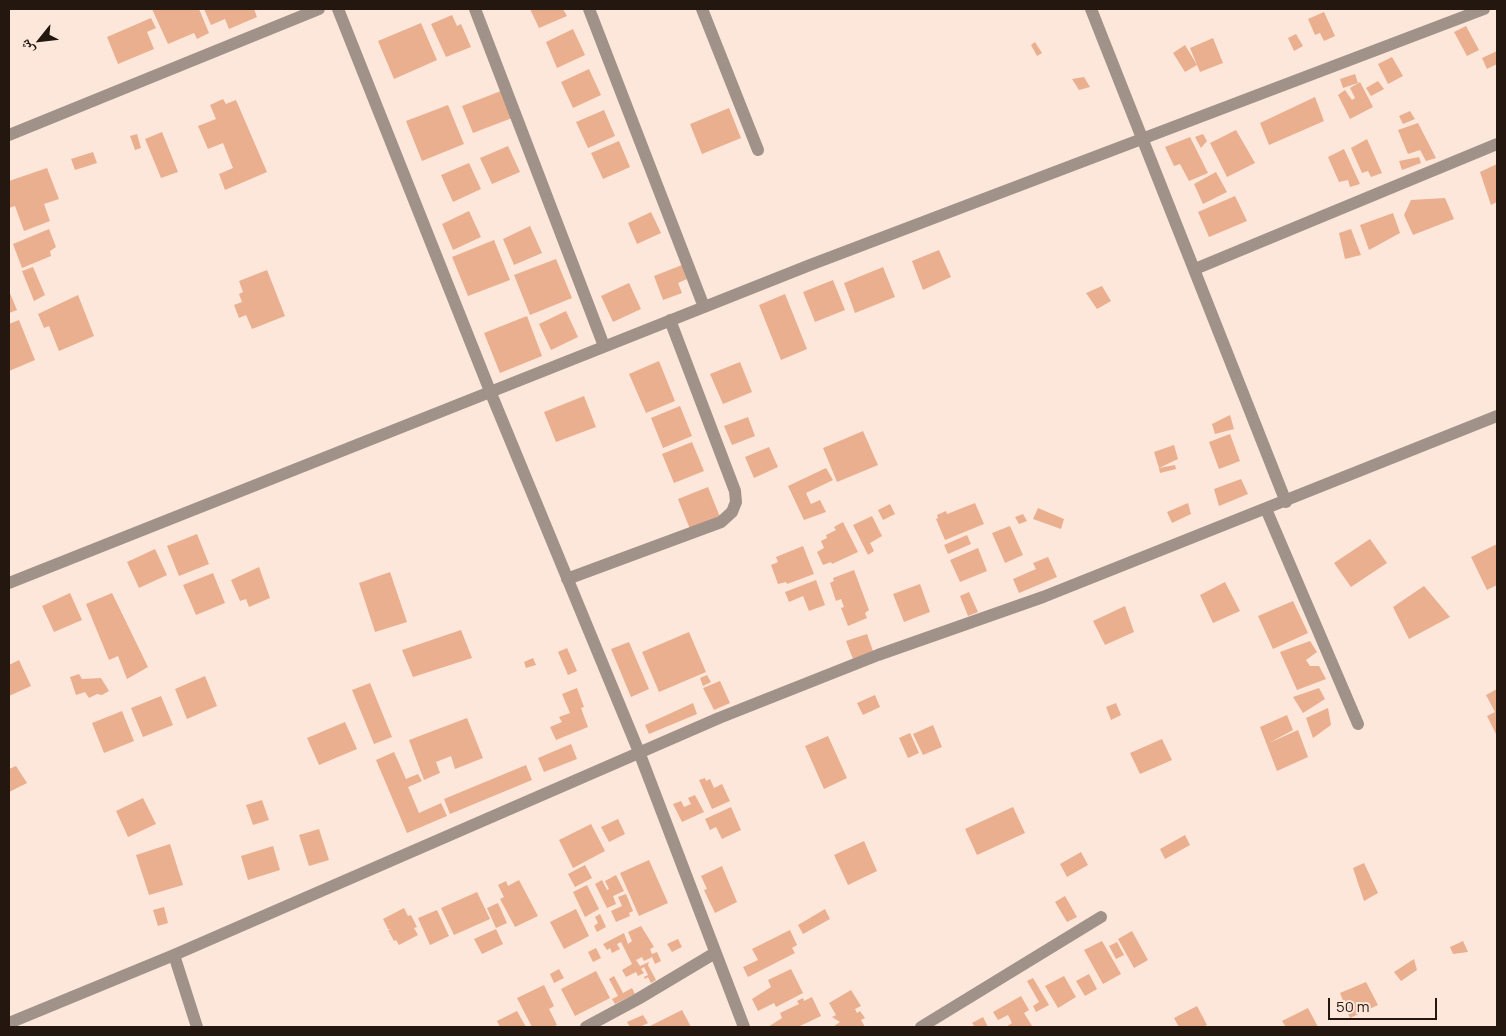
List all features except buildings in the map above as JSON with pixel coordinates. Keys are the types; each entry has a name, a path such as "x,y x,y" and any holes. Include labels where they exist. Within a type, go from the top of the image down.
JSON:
{"street":[{"path":"9,136 319,9"},
{"path":"338,9 490,391 639,752 714,953 744,1027"},
{"path":"475,9 604,346"},
{"path":"589,9 704,307"},
{"path":"702,9 758,150"},
{"path":"1091,9 1144,137 1286,502"},
{"path":"9,583 670,320 1144,137 1484,9"},
{"path":"1195,268 1497,144"},
{"path":"567,578 721,522 732,512 736,502 735,491 670,320"},
{"path":"9,1023 174,955 719,718 878,655 1043,598 1497,416"},
{"path":"1266,509 1358,724"},
{"path":"921,1027 1101,917"},
{"path":"586,1027 638,999 714,953"},
{"path":"174,955 197,1027"}]}
